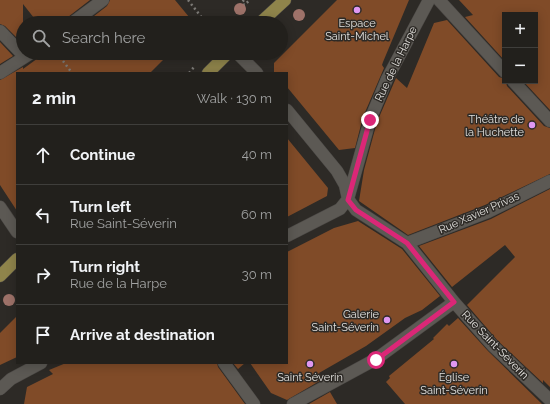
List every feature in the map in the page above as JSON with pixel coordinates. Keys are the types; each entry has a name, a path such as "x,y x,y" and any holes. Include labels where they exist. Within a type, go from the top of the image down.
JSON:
{"main road":[{"path":"268,16 285,0"},
{"path":"209,72 221,60"},
{"path":"0,276 16,260"}],"street":[{"path":"81,16 103,0"},
{"name":"Rue de la Harpe","path":"348,200 370,120 387,79 429,0"},
{"path":"439,0 502,69"},
{"path":"0,31 16,45"},
{"path":"0,73 20,60"},
{"path":"244,60 255,72"},
{"path":"516,84 550,121"},
{"name":"Rue Saint-Séverin","path":"288,111 337,171 345,185 348,200 356,210 407,243 454,302 493,346 550,400"},
{"name":"Rue Xavier Privas","path":"407,243 488,212 550,181"},
{"path":"288,235 340,209 348,200"},
{"path":"0,207 16,231"},
{"path":"293,404 376,360 454,302"},
{"path":"0,389 11,379 39,364"},
{"path":"225,364 254,404"}],"path":[{"path":"188,0 201,16"},
{"path":"244,0 242,2 244,5 250,0"},
{"path":"62,60 71,72"}],"building":[{"path":"0,0 90,0 69,16 32,16 23,4 23,16 16,16 16,37 5,26 0,24"},
{"path":"110,0 175,0 188,16 94,16 107,6"},
{"path":"337,0 409,0 383,62 382,65 384,68 363,117 355,148 339,150 288,88 288,72 274,72 274,63 277,60 288,60 288,49"},
{"path":"459,0 550,0 550,110 526,84 538,84 538,12 502,12 502,58 465,17 473,15"},
{"path":"447,20 499,77 502,78 502,84 506,84 544,126 550,128 550,174 485,205 408,235 359,201 364,170 377,122 396,78 407,88 434,23"},
{"path":"0,42 13,56 0,64"},
{"path":"35,60 163,60 151,72 16,72 16,209 0,185 0,80 23,67 23,69"},
{"path":"288,139 328,188 327,196 288,216"},
{"path":"550,189 550,387 543,380 543,383 498,341 467,305 515,257 505,245 452,287 419,246 491,219"},
{"path":"358,221 402,249 440,296 422,310 405,318 366,346 319,373 323,379 287,400 271,393 251,364 288,364 288,251 334,228"},
{"path":"16,317 16,357 0,365 0,333"},
{"name":"Église Saint-Séverin","path":"458,318 488,351 542,404 405,404 386,382 390,378 389,376 434,339 433,338 447,324 449,326"},
{"path":"64,364 217,364 245,404 24,404 27,387 53,374 49,370"},
{"path":"234,364 244,364 238,369"},
{"path":"330,392 337,404 309,404"}],"place":[{"name":"Espace Saint-Michel","path":"357,10"},
{"name":"Théâtre de la Huchette","path":"532,125"},
{"name":"Galerie Saint-Séverin","path":"387,320"},
{"name":"Saint Séverin","path":"310,364"},
{"name":"Église Saint-Séverin","path":"454,364"}],"route":[{"path":"370,120 358,158 348,200 356,210 407,243 454,302 376,360"}]}
